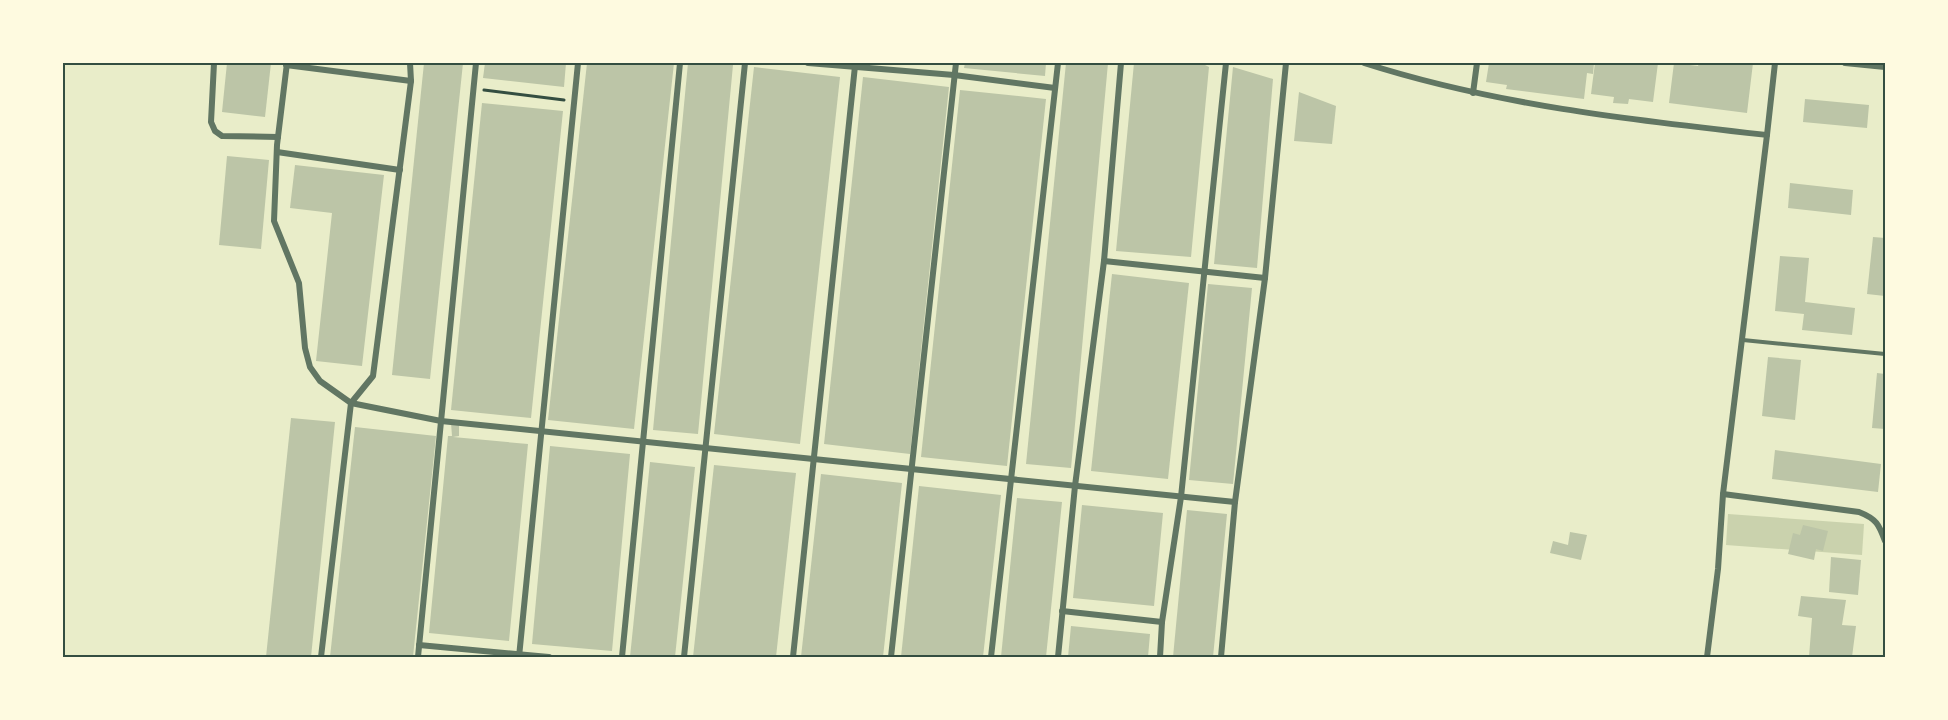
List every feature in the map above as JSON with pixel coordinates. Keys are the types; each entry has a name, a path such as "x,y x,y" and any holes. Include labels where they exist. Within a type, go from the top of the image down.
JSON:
{"street":[{"path":"214,63 211,122 214,131 222,136 278,137"},
{"path":"321,657 351,404 373,376 411,81 410,63"},
{"path":"418,657 476,63"},
{"path":"519,655 578,63"},
{"path":"622,657 680,63"},
{"path":"684,657 745,63"},
{"path":"808,63 954,75 1055,88"},
{"path":"891,657 956,63"},
{"path":"991,657 1058,63"},
{"path":"1058,657 1075,486 1104,261 1121,63"},
{"path":"1160,657 1162,622 1181,497 1226,63"},
{"path":"1221,657 1235,502 1265,278 1286,63"},
{"path":"1364,63 1473,93 1614,117 1767,135"},
{"path":"1473,93 1477,63"},
{"path":"1707,657 1718,569 1723,494 1774,63"},
{"path":"1845,63 1885,67"},
{"path":"411,81 286,64 278,137 274,221 298,283 305,348 310,367 320,381 351,404 441,421 1235,502"},
{"path":"793,657 855,67"},
{"path":"277,152 400,170"},
{"path":"1104,261 1265,278"},
{"path":"1723,494 1859,512 1872,517 1885,541"},
{"path":"1062,612 1162,622"},
{"path":"419,645 549,657"}],"lane":[{"path":"1743,340 1885,354"}],"path":[{"path":"474,89 574,101"}],"green space":[{"path":"1728,514 1864,524 1862,555 1726,545"}],"building":[{"path":"227,63 271,63 265,117 222,112"},
{"path":"424,63 463,63 430,379 392,375"},
{"path":"485,63 566,63 564,87 483,78"},
{"path":"587,63 674,63 634,429 548,420"},
{"path":"688,63 733,65 698,434 653,430"},
{"path":"965,63 1046,63 1045,76 964,68"},
{"path":"1066,63 1108,63 1071,468 1026,464"},
{"path":"1134,63 1201,63 1209,67 1191,257 1116,251"},
{"path":"1489,63 1545,65 1545,63 1594,63 1593,74 1587,73 1584,99 1506,89 1507,85 1486,82"},
{"path":"1595,63 1658,63 1653,102 1629,99 1628,104 1613,103 1614,97 1591,94"},
{"path":"1674,63 1698,66 1699,63 1753,63 1747,113 1669,103"},
{"path":"754,67 840,77 800,444 714,434"},
{"path":"1233,67 1273,79 1257,268 1214,264"},
{"path":"863,77 949,87 910,454 824,444"},
{"path":"960,90 1046,99 1007,466 921,457"},
{"path":"1299,92 1336,106 1332,144 1294,141"},
{"path":"1805,99 1869,105 1867,128 1803,122"},
{"path":"482,103 563,111 531,418 451,410"},
{"path":"227,156 269,160 261,249 219,245"},
{"path":"295,165 384,175 362,366 316,361 332,213 290,208"},
{"path":"1790,183 1853,190 1851,215 1788,208"},
{"path":"1873,237 1885,238 1885,296 1867,294"},
{"path":"1780,256 1809,258 1805,302 1855,308 1852,335 1802,330 1804,314 1775,311"},
{"path":"1112,274 1189,283 1168,479 1091,471"},
{"path":"1208,284 1252,288 1233,484 1189,480"},
{"path":"1768,357 1801,360 1795,420 1762,416"},
{"path":"1877,373 1885,374 1885,429 1872,428"},
{"path":"291,418 335,422 311,657 266,657"},
{"path":"451,423 459,423 459,436 453,437 528,444 509,641 429,633 448,436 452,436"},
{"path":"355,427 436,436 413,657 330,657"},
{"path":"550,446 630,454 612,651 532,644"},
{"path":"1775,450 1881,464 1878,492 1772,479"},
{"path":"650,462 695,467 675,657 630,657"},
{"path":"714,465 796,473 776,657 693,657"},
{"path":"821,474 902,483 883,657 801,657"},
{"path":"919,486 1001,495 983,657 901,657"},
{"path":"1017,498 1062,502 1046,657 1001,657"},
{"path":"1082,505 1163,513 1154,606 1073,598"},
{"path":"1187,510 1227,514 1213,657 1173,657"},
{"path":"1803,525 1828,531 1823,551 1816,549 1814,560 1788,554 1793,533 1800,535"},
{"path":"1570,532 1587,535 1581,560 1550,553 1553,541 1568,545"},
{"path":"1831,557 1861,560 1858,595 1829,592"},
{"path":"1801,596 1846,600 1842,625 1856,626 1852,657 1809,657 1812,618 1798,616"},
{"path":"1071,626 1150,634 1148,657 1068,657"}]}
